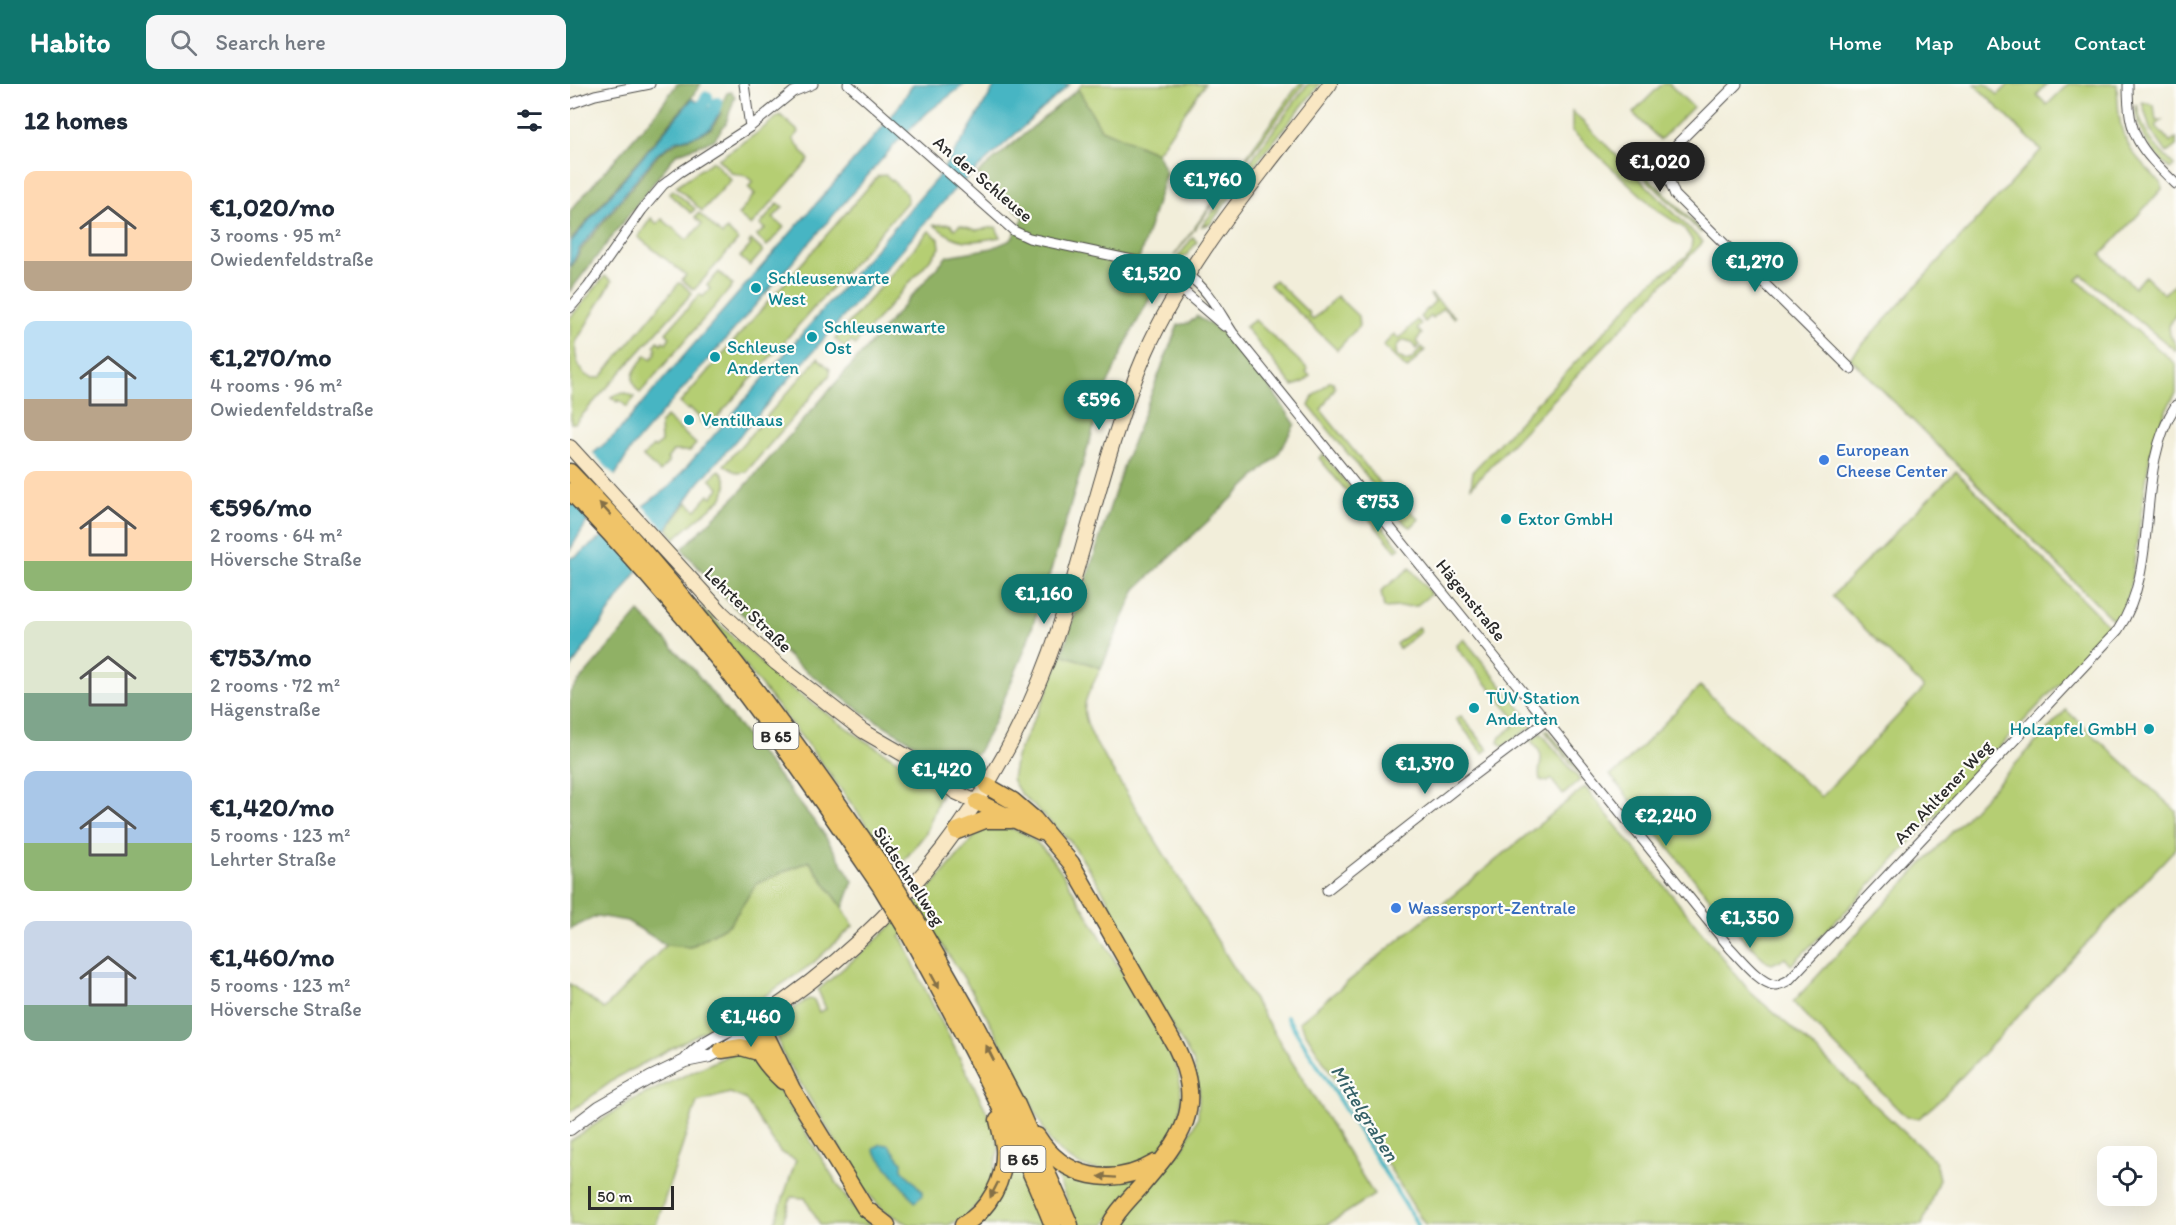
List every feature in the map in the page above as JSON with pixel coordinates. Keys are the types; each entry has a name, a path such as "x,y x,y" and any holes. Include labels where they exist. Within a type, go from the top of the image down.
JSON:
{"highway":[{"name":"Südschnellweg","path":"570,472 673,582 785,727 968,1011 1017,1105 1070,1225"},
{"name":"Südschnellweg","path":"570,491 673,582"},
{"path":"987,786 1013,801 1034,819 1071,863 1183,1061 1190,1089 1188,1116 1178,1138 1123,1205 1110,1225"},
{"path":"977,802 1048,836"},
{"path":"957,831 985,820 1014,820"},
{"name":"Südschnellweg","path":"911,925 993,1092 1053,1225"},
{"path":"758,1019 754,1035 758,1052 774,1073 792,1089"},
{"path":"758,1019 792,1089 865,1208 886,1225"},
{"path":"722,1050 741,1047 758,1052"},
{"path":"963,1225 978,1214 987,1203 995,1191 1002,1171 1004,1147 993,1092"},
{"path":"1017,1105 1043,1145 1053,1155 1065,1164 1090,1175 1119,1178 1139,1172 1161,1160"}],"main road":[{"path":"758,1019 808,985 875,927 915,883 957,831 987,786 1024,717 1059,629 1109,455 1147,350 1188,276 1238,203 1330,84"},
{"name":"Lehrter Straße","path":"570,447 673,582 863,731 927,768 955,792 977,802"},
{"name":"Lehrter Straße","path":"927,768 965,774 987,786"}],"street":[{"path":"570,104 595,95 650,84"},
{"path":"744,84 750,127"},
{"path":"570,308 663,185 750,127 793,92 813,84"},
{"path":"1737,84 1677,144 1669,155 1665,169 1675,195 1851,369"},
{"path":"2127,84 2128,111 2137,143 2176,184"},
{"name":"An der Schleuse","path":"849,85 1014,231 1029,238 1161,266 1188,276"},
{"name":"Hägenstraße","path":"1188,276 1207,294 1233,333 1730,948 1753,972 1767,982 1776,985"},
{"name":"Hägenstraße","path":"1181,289 1233,333"},
{"name":"Am Ahltener Weg","path":"1776,985 1789,980 2118,630 2135,600 2160,440 2176,405"},
{"path":"1327,890 1547,720"},
{"path":"570,1129 598,1107 624,1092 685,1061 710,1056 722,1050 742,1036 758,1019"},
{"path":"685,1061 692,1052 704,1044 758,1019"}],"green space":[{"path":"677,84 701,84 570,241 570,211 659,109"},
{"path":"1082,84 1205,84 1157,153 1101,129 1078,89"},
{"path":"1299,84 1304,84 1174,256"},
{"path":"1308,84 1320,84 1210,224 1202,226"},
{"path":"1662,84 1669,84 1693,107 1660,140 1633,113"},
{"path":"1974,84 1986,84 1998,95 2009,84 2047,84 2037,95 2047,105 2068,84 2117,84 2119,117 2126,140 2138,159 2161,183 2162,189 2101,255 2134,287 2145,276 2164,294 2176,282 2176,314 2169,326 2176,351 2082,275 2077,280 2176,364 2176,393 2154,440 2149,461 2130,589 2124,607 2115,622 1850,358 2041,150"},
{"path":"1078,89 1101,129 1157,153 1166,173 1137,266 1162,275 1129,337 1105,390 1024,652 992,727 978,752 967,764 943,759 918,746 865,714 798,665 730,603 682,549 740,492 947,256 992,248 1011,240 1024,217 977,174"},
{"path":"731,92 735,97 726,123 714,140 676,154 570,291 570,270 581,250 660,153 677,142 712,128 721,113 719,110 727,93"},
{"path":"2142,102 2154,105 2156,121 2162,120 2156,126 2170,142 2176,138 2176,146 2167,153 2150,129"},
{"path":"2135,105 2137,105 2142,123 2150,138 2174,165 2170,169 2142,133"},
{"path":"1572,111 1703,242 1471,487 1473,471 1648,285 1687,256 1691,249 1692,240 1684,228 1657,210 1572,131"},
{"path":"780,115 799,132 793,139 809,160 751,226 738,215 755,194 748,187 753,182 746,176 732,173 718,159"},
{"path":"713,161 731,180 702,211 676,186"},
{"path":"1642,165 1644,166 1641,170 1702,231 1701,233 1637,170"},
{"path":"886,175 907,194 907,202 708,428 690,408 688,410 680,403 878,176"},
{"path":"673,190 695,209 691,213 669,194"},
{"path":"778,203 783,207 773,218 784,227 767,246 756,236 765,229 760,225"},
{"path":"699,213 722,235 727,229 738,240 694,290 682,280 686,275 638,237 651,218 657,224 662,219 687,240 702,224 695,217"},
{"path":"950,224 955,229 960,225 976,230 996,227 1000,237 965,241 942,232 934,225"},
{"path":"929,231 939,239 940,248 855,345 851,341 845,348 835,339"},
{"path":"1193,237 1197,242 1186,256 1176,260"},
{"path":"751,240 763,251 750,266 740,257 751,245 749,243"},
{"path":"719,272 733,285 640,393 633,383 636,369 646,355 652,359 657,349 654,346 658,341 661,344 663,341 666,343 670,337 666,333 700,294 703,297 710,289 707,285"},
{"path":"605,276 612,281 576,342 577,362 580,368 583,373 594,378 601,377 679,283 692,293 575,423 571,423 570,318"},
{"path":"1275,280 1310,314 1313,320 1337,296 1358,316 1359,326 1337,350 1270,285"},
{"path":"1431,294 1454,318 1443,308 1425,322 1420,317 1435,301"},
{"path":"1197,316 1242,346 1295,424 1277,456 1136,589 1101,668 1062,654 1124,464 1178,325 1189,323"},
{"path":"1255,320 1308,369 1306,372 1310,376 1304,382 1293,386 1245,327"},
{"path":"1417,320 1421,324 1417,329 1422,334 1416,341 1420,345 1416,349 1411,342 1405,340 1399,343 1396,349 1397,356 1406,361 1412,359 1422,347 1425,350 1407,369 1383,346 1394,334 1399,339"},
{"path":"818,358 830,369 830,375 746,472 737,473 724,465"},
{"path":"1329,382 1333,382 1335,388 1321,410 1378,481 1419,519 1411,527 1406,525 1309,406 1313,397"},
{"path":"626,393 635,397 627,407 611,397 617,394"},
{"path":"666,417 696,444 690,451 673,451 667,459 669,461 660,472 643,457 653,446 655,448 661,442 660,424"},
{"path":"1323,454 1400,548 1396,551 1319,458"},
{"path":"719,470 725,477 726,484 721,499 675,538 667,529 687,502 696,510 709,495 712,497 719,488 710,479"},
{"path":"1956,471 2111,628 1847,910 1791,965 1785,958 1772,964 1767,962 1736,931 1610,775 1618,771 1700,686 1821,797 1924,688 1832,596"},
{"path":"1410,568 1431,594 1416,606 1384,608 1381,591"},
{"path":"696,603 781,681 864,740 943,788 926,833 898,868 818,758"},
{"path":"639,612 693,669 822,831 853,881 843,908 809,861 757,883 730,924 690,947 666,945 627,921 597,916 570,929 570,692"},
{"path":"1418,627 1421,631 1399,649 1396,644"},
{"path":"1464,639 1534,725 1503,747 1498,742 1499,738 1513,727 1514,717 1458,649 1457,645"},
{"path":"1062,654 1101,668 1085,704 1086,720 1095,742 1374,1195 1327,1225 1116,1225 1183,1148 1198,1117 1199,1089 1193,1061 1130,955 1107,898 1070,841 1020,793 1012,779 1016,757"},
{"path":"2066,710 2176,811 2176,848 1939,1101 1919,1118 1906,1117 1793,1002"},
{"path":"1461,716 1488,749 1483,753 1456,719"},
{"path":"1547,730 1583,774 1581,776 1545,731"},
{"path":"1541,733 1580,780 1563,795 1551,779 1548,782 1540,780 1541,756 1531,741"},
{"path":"1585,787 1750,992 1802,1037 1935,1161 1939,1179 1922,1225 1425,1225 1299,1022"},
{"path":"997,826 1027,835 1048,854 1061,871 1174,1058 1181,1092 1179,1115 1170,1136 1155,1153 1124,1169 1090,1169 1063,1154 1050,1142 965,979 930,929 922,913 900,937 904,941 921,981 992,1122 999,1147 989,1192 964,1218 948,1225 910,1225 884,1211 864,1189 781,1051 778,1038 780,1023 794,1008 808,999 814,1000 819,1012 826,1009 818,990 872,944 925,894 975,836 985,829"},
{"path":"809,861 843,908 853,926 812,964 748,1007 618,1077 570,1112 570,984 604,1009 666,945 691,947 730,924 757,883"},
{"path":"735,1052 752,1056 775,1083 843,1193 854,1209 871,1225 820,1225 805,1198 791,1197 782,1225 774,1225 796,1160 780,1152 745,1099 730,1093 697,1102 656,1225 570,1225 570,1141 632,1100"},
{"path":"1011,1152 1014,1152 1046,1225 971,1225"},
{"path":"1066,1170 1138,1179 1105,1225 1077,1225 1056,1174"}],"water":[{"path":"913,84 965,84 928,112 896,143 640,438 631,449 570,550 570,473 615,435 881,129"},
{"path":"996,84 1070,84 952,192 696,486 570,669 570,558 576,556 670,486 937,178"},
{"path":"692,99 719,113 711,127 698,135 675,141 657,154 580,248 570,267 570,243"},
{"path":"881,1144 889,1145 902,1162 902,1169 922,1191 922,1196 915,1202 874,1151 874,1148"}],"pier":[{"path":"591,451 617,478 606,496 576,464"},
{"path":"641,504 668,533 657,549 625,516"}],"waterway":[{"path":"695,117 707,97"},
{"path":"714,110 717,103"},
{"name":"Mittelgraben","path":"1287,1017 1418,1225"}],"place":[{"name":"Schleusenwarte West","path":"756,288"},
{"name":"Schleusenwarte Ost","path":"812,337"},
{"name":"Schleuse Anderten","path":"715,357"},
{"name":"Ventilhaus","path":"689,420"},
{"name":"European Cheese Center","path":"1824,460"},
{"name":"Extor GmbH","path":"1506,519"},
{"name":"TÜV Station Anderten","path":"1474,708"},
{"name":"Holzapfel GmbH","path":"2149,729"},
{"name":"Wassersport-Zentrale","path":"1396,908"}]}
